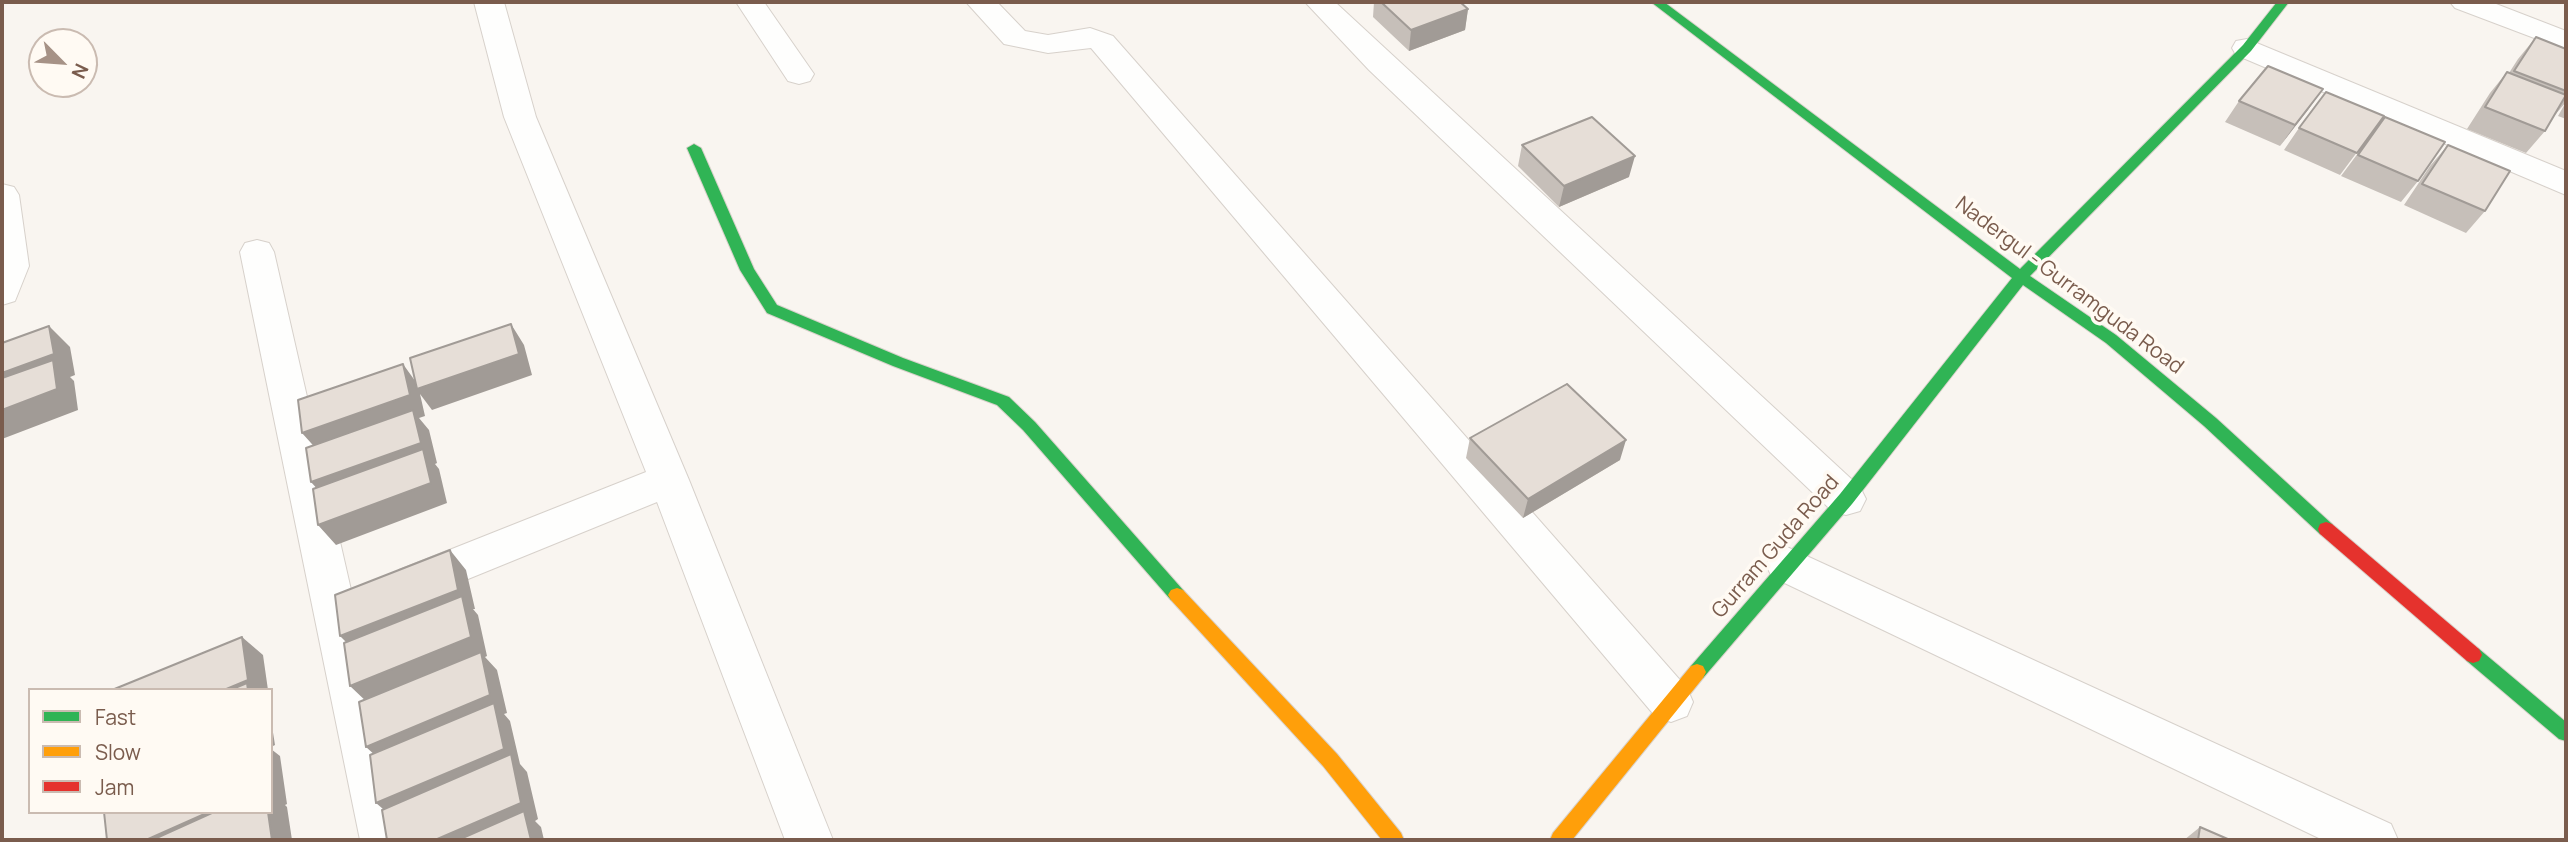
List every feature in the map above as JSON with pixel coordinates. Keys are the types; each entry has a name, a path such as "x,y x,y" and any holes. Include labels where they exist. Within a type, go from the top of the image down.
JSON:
{"street":[{"path":"489,2 520,117 668,480 809,840"},
{"path":"750,2 799,74"},
{"path":"981,2 1015,38 1048,44 1090,37 1102,42 1671,702"},
{"path":"1319,2 1380,63 1846,499"},
{"name":"Nadergul - Gurramguda Road","path":"1657,2 2021,277 2111,339 2210,422 2359,560 2566,733"},
{"name":"Gurram Guda Road","path":"1560,840 1671,702 1846,499 2021,277 2247,48 2283,2"},
{"path":"2465,2 2566,41"},
{"path":"2247,48 2566,184"},
{"path":"694,148 747,270 772,309 886,358 1003,401 1029,426 1183,602 1330,760 1394,840"},
{"path":"2,195 11,266 2,292"},
{"path":"257,253 384,840"},
{"path":"335,615 668,480"},
{"path":"1787,565 2374,840"}],"building":[{"path":"1381,2 1460,2 1468,9 1411,30"},
{"path":"2536,37 2566,49 2566,91 2514,71"},
{"path":"2268,66 2323,89 2295,125 2239,101"},
{"path":"2507,72 2566,95 2545,131 2485,107"},
{"path":"2326,92 2384,116 2357,153 2299,128"},
{"path":"1592,117 1635,156 1564,186 1522,145"},
{"path":"2385,117 2445,142 2418,181 2358,155"},
{"path":"2448,145 2510,171 2485,211 2422,184"},
{"path":"511,324 519,354 417,389 410,358"},
{"path":"49,326 54,354 2,373 2,343"},
{"path":"53,360 57,389 2,410 2,378"},
{"path":"403,364 410,395 302,433 298,400"},
{"path":"1567,384 1626,440 1528,499 1470,438"},
{"path":"413,410 421,443 311,482 306,448"},
{"path":"423,449 431,483 318,525 313,489"},
{"path":"450,550 458,590 340,636 335,595"},
{"path":"462,596 471,637 350,686 344,643"},
{"path":"242,637 248,680 229,688 117,688"},
{"path":"481,652 490,695 366,747 359,702"},
{"path":"247,683 248,688 235,688"},
{"path":"494,703 504,749 376,803 370,755"},
{"path":"511,754 521,803 435,840 387,840 382,810"},
{"path":"524,811 531,840 458,840"},
{"path":"104,814 204,814 146,840 107,840"},
{"path":"210,814 268,814 272,840 152,840"},
{"path":"2200,827 2230,840 2198,840"}],"traffic: fast":[{"path":"1657,2 2021,277 2111,339 2210,422 2326,529"},
{"path":"1697,672 1846,499 2021,277 2247,48 2283,2"},
{"path":"694,148 747,270 772,309 898,362 1003,401 1029,426 1177,595"},
{"path":"2473,655 2566,733"}],"traffic: slow":[{"path":"1177,595 1330,760 1394,840"},
{"path":"1560,840 1697,672"}],"traffic: jam":[{"path":"2326,529 2473,655"}]}
